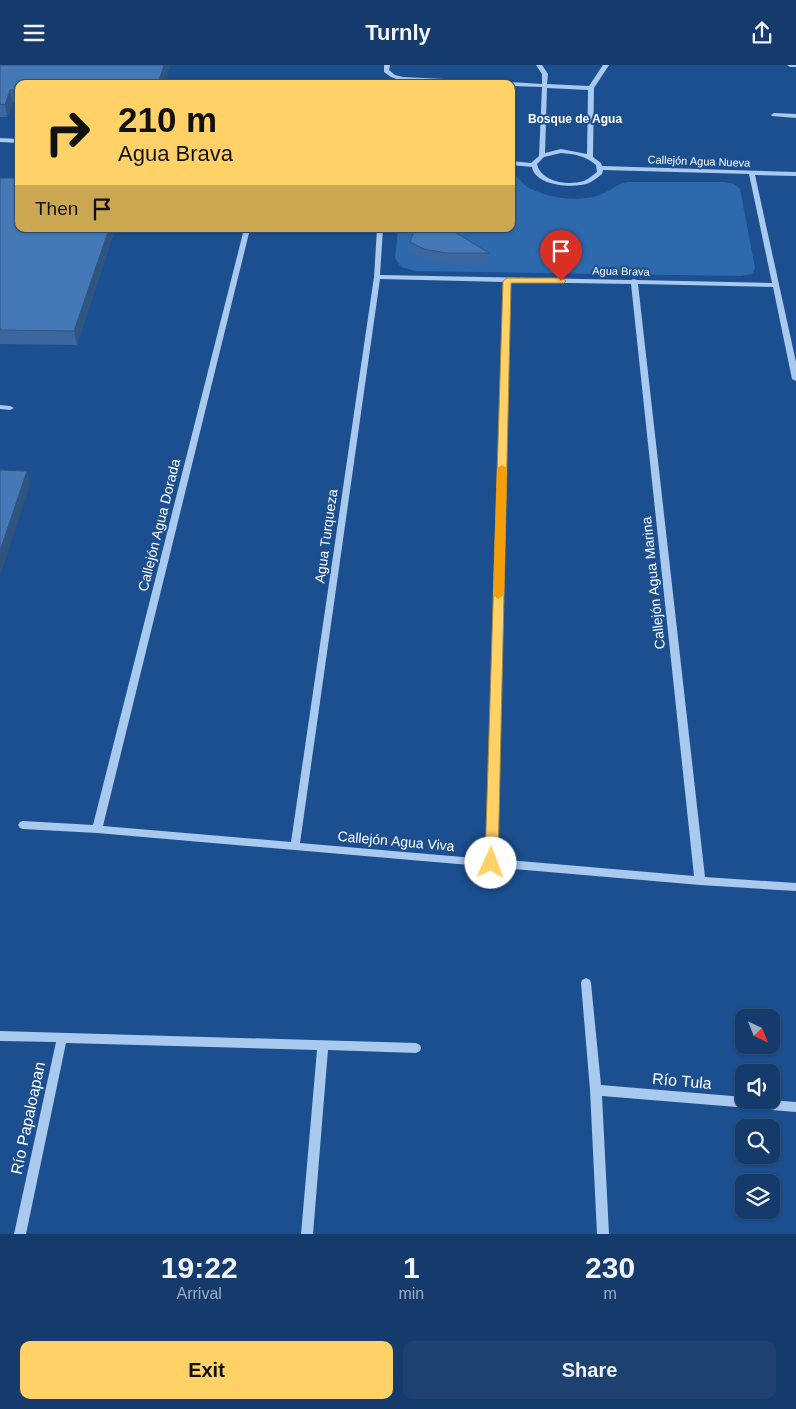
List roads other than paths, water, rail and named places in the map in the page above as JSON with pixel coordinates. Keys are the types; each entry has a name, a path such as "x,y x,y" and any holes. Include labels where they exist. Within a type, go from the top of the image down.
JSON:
{"street":[{"path":"387,65 386,71 393,76 402,79 423,80"},
{"path":"539,65 545,74 542,156"},
{"path":"590,157 591,87 606,65"},
{"path":"790,65 796,65"},
{"path":"515,84 591,87"},
{"path":"774,115 796,116"},
{"path":"0,140 15,141"},
{"path":"561,151 590,157 599,164 600,173 595,178 578,184 545,180 538,176 533,165 542,156 561,151"},
{"path":"515,163 533,165"},
{"name":"Callejón Agua Nueva","path":"600,168 796,174"},
{"path":"752,173 796,379"},
{"name":"Callejón Agua Dorada","path":"97,829 246,232"},
{"name":"Agua Turqueza","path":"295,846 378,277 380,232"},
{"name":"Agua Brava","path":"378,277 775,285"},
{"path":"491,863 507,281"},
{"name":"Callejón Agua Marina","path":"634,281 700,881"},
{"path":"0,407 10,408"},
{"name":"Callejón Agua Viva","path":"23,825 97,829 700,881 796,887"},
{"path":"586,983 596,1090 603,1234"},
{"path":"0,1036 416,1048"},
{"name":"Río Papaloapan","path":"20,1234 62,1038"},
{"path":"307,1234 323,1045"},
{"name":"Río Tula","path":"596,1090 796,1107"}],"district":[{"name":"Bosque de Agua","path":"575,119"}]}
